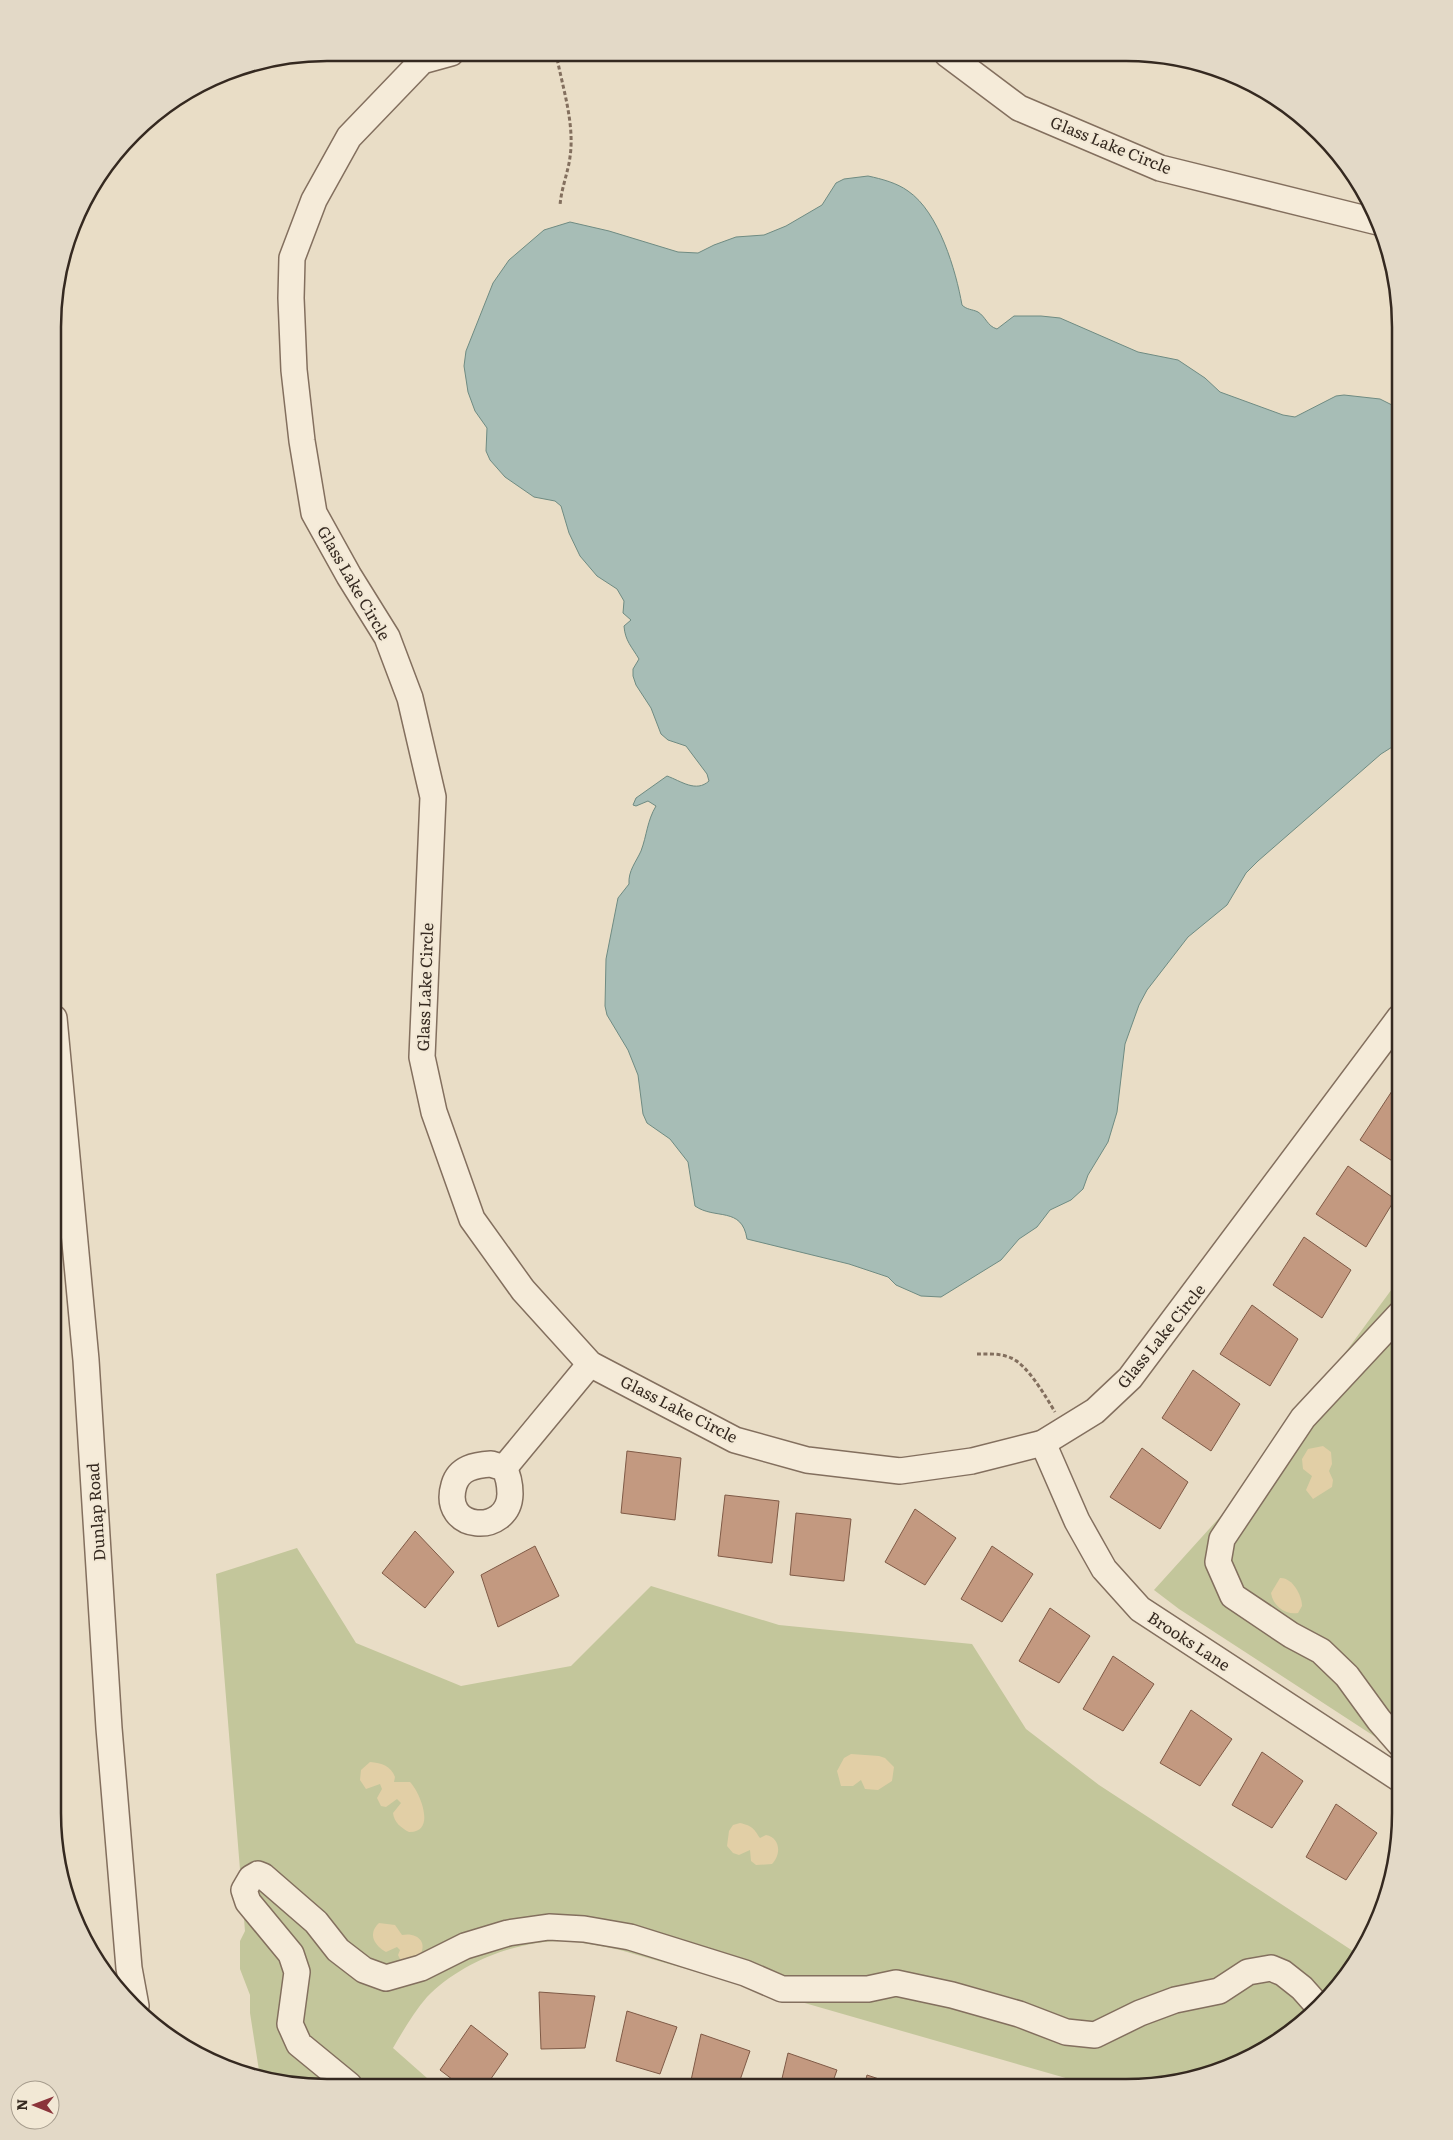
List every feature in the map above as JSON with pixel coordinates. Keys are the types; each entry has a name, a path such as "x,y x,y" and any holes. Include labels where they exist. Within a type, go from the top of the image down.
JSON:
{"street":[{"name":"Glass Lake Circle","path":"416,61 349,137 314,200 292,258 294,370 302,441 314,512 349,576 387,636 410,698 433,798 422,1058 434,1112 472,1219 523,1290 590,1364 735,1440 807,1460 900,1471 972,1461 1043,1443 1095,1411 1130,1378 1392,1028"},
{"name":"Glass Lake Circle","path":"956,61 1019,108 1160,168 1368,220"},
{"name":"Dunlap Road","path":"61,1093 86,1360 109,1728 129,1968 134,1996"},
{"path":"1392,1323 1304,1418 1277,1454 1261,1484 1222,1539 1218,1562 1233,1596 1291,1635 1321,1651 1347,1676 1378,1720 1392,1735"},
{"path":"504,1468 590,1364"},
{"name":"Brooks Lane","path":"1043,1443 1077,1521 1104,1569 1140,1609 1392,1774"},
{"path":"342,2079 299,2044 290,2024 297,1972 291,1954 248,1902 244,1890 251,1878 258,1874 263,1876 316,1922 338,1950 364,1970 386,1978 421,1968 465,1946 508,1933 549,1927 584,1929 630,1937 745,1973 782,1989 868,1989 896,1983 1020,2014 1066,2032 1095,2035 1140,2013 1175,2000 1219,1991 1248,1972 1271,1968 1283,1973 1302,1988 1314,2001"}],"path":[{"path":"557,61 570,131 570,157 560,206"},
{"path":"976,1354 999,1354 1013,1358 1025,1368 1065,1430"}],"green space":[{"path":"1392,1289 1392,1748 1179,1609 1154,1590 1229,1507 1287,1432"},
{"path":"297,1548 356,1643 461,1686 571,1666 651,1586 779,1625 972,1644 1026,1729 1099,1785 1353,1951 1337,1975 1314,2001 1288,2024 1259,2043 1211,2065 1195,2070 1143,2078 1069,2079 620,1950 563,1941 526,1945 489,1956 455,1974 427,1997 413,2015 393,2048 428,2079 327,2079 275,2074 259,2070 250,2013 250,1995 240,1969 240,1941 245,1931 216,1574"}],"sand":[{"path":"1323,1446 1331,1452 1332,1464 1329,1471 1333,1480 1332,1487 1313,1499 1306,1490 1312,1476 1303,1469 1302,1459 1308,1449"},
{"path":"1280,1578 1288,1580 1298,1592 1302,1606 1298,1613 1284,1611 1274,1602 1271,1593"},
{"path":"851,1754 885,1758 894,1767 892,1781 878,1790 865,1789 861,1780 853,1786 841,1786 837,1771 844,1758"},
{"path":"370,1762 382,1764 388,1768 395,1777 394,1782 410,1782 414,1787 424,1811 422,1826 417,1831 409,1832 396,1822 393,1813 401,1803 397,1799 386,1807 381,1806 377,1798 382,1789 380,1784 366,1789 360,1780 361,1770"},
{"path":"740,1823 753,1828 760,1838 766,1835 775,1840 778,1852 772,1864 756,1865 751,1861 750,1850 739,1855 733,1853 727,1846 729,1831 733,1825"},
{"path":"379,1923 395,1925 402,1935 412,1935 420,1939 423,1947 419,1957 401,1961 398,1955 400,1950 397,1947 386,1952 382,1949 376,1943 373,1935 375,1927"}],"water":[{"path":"868,176 884,180 908,191 919,201 929,213 944,243 962,305 978,312 994,328 997,329 1014,316 1060,318 1138,352 1178,360 1205,378 1220,392 1283,415 1295,417 1336,396 1344,395 1380,399 1392,405 1392,747 1381,754 1258,861 1246,873 1227,905 1188,937 1147,990 1139,1005 1125,1044 1117,1112 1108,1142 1088,1175 1083,1189 1071,1200 1050,1210 1037,1227 1019,1239 1001,1260 941,1297 921,1296 896,1285 888,1277 849,1264 747,1239 740,1222 734,1218 695,1206 688,1162 670,1139 647,1123 643,1114 638,1075 628,1050 607,1015 605,1006 606,959 618,898 629,884 631,871 641,851 656,806 648,801 636,806 633,805 636,798 667,776 694,786 699,786 709,781 707,774 686,746 668,740 661,734 651,708 636,685 633,676 633,669 639,659 626,636 624,626 631,620 623,613 624,601 617,589 597,576 580,556 569,533 561,506 555,501 534,497 505,477 490,460 486,451 487,428 475,411 468,392 464,366 466,351 493,283 509,260 544,230 570,222 609,231 678,252 698,253 736,237 764,235 786,226 822,205 836,183 844,179"}],"building":[{"path":"1392,1091 1392,1161 1360,1140"},
{"path":"1348,1166 1392,1197 1392,1204 1366,1247 1316,1214"},
{"path":"1304,1237 1351,1270 1322,1318 1273,1285"},
{"path":"1252,1305 1298,1339 1270,1386 1220,1354"},
{"path":"1193,1370 1240,1404 1211,1451 1162,1418"},
{"path":"1142,1448 1188,1482 1160,1529 1110,1497"},
{"path":"627,1451 681,1458 675,1520 621,1513"},
{"path":"725,1495 779,1501 772,1563 718,1556"},
{"path":"915,1509 956,1538 925,1585 885,1562"},
{"path":"796,1513 851,1519 844,1581 790,1575"},
{"path":"415,1531 454,1572 425,1608 382,1573"},
{"path":"535,1546 559,1596 498,1627 481,1575"},
{"path":"992,1546 1033,1574 1002,1622 961,1599"},
{"path":"1050,1608 1090,1636 1059,1683 1019,1661"},
{"path":"1113,1656 1154,1684 1123,1731 1083,1709"},
{"path":"1191,1710 1232,1739 1200,1786 1160,1763"},
{"path":"1262,1752 1303,1781 1272,1828 1232,1805"},
{"path":"1336,1804 1377,1833 1346,1880 1306,1857"},
{"path":"539,1992 595,1996 585,2048 541,2049"},
{"path":"627,2011 677,2027 660,2074 616,2061"},
{"path":"471,2025 508,2054 491,2079 452,2079 440,2070"},
{"path":"701,2034 750,2051 740,2079 691,2079"},
{"path":"788,2053 837,2070 834,2079 782,2079"},
{"path":"867,2075 879,2079 866,2079"}]}
